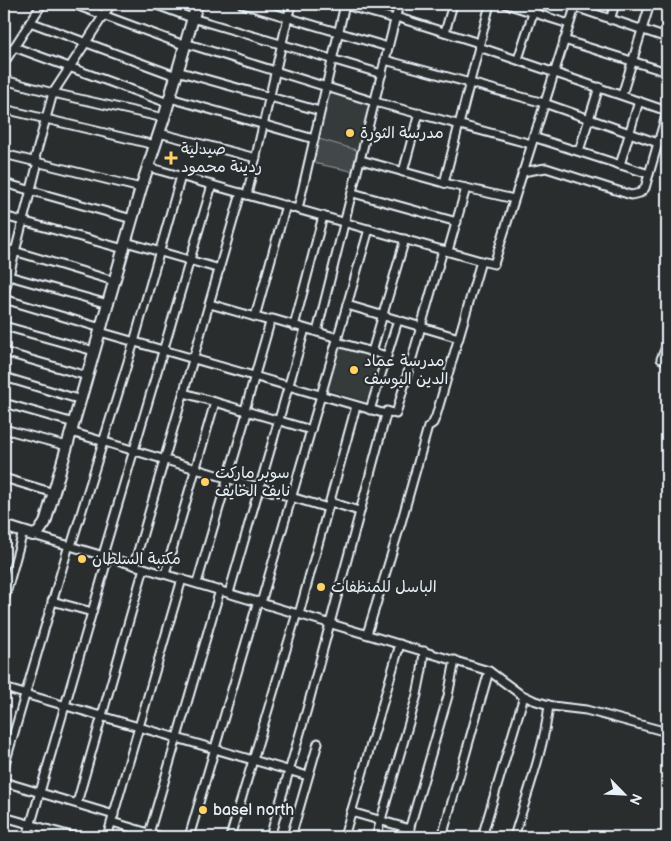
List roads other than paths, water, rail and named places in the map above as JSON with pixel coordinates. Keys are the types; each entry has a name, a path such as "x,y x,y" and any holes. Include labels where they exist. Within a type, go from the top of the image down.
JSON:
{"street":[{"path":"4,63 42,4"},
{"path":"74,4 185,44 375,102 459,124 578,151 649,174"},
{"path":"4,295 38,162 35,158 53,93 111,4"},
{"path":"154,4 192,18 382,74"},
{"path":"28,533 38,533 45,523 141,188 164,118 197,4"},
{"path":"242,4 388,47"},
{"path":"134,565 220,269 256,158 291,4"},
{"path":"298,209 343,4 444,32 667,112 642,192 631,195 546,168 522,172"},
{"path":"317,332 399,4"},
{"path":"444,32 453,4"},
{"path":"444,183 490,4"},
{"path":"506,4 569,24"},
{"path":"518,59 536,4"},
{"path":"610,20 615,4"},
{"path":"622,95 650,4"},
{"path":"148,167 494,264 575,6 610,20 667,38"},
{"path":"30,22 176,74 320,111"},
{"path":"564,40 667,72"},
{"path":"14,47 169,100 314,139"},
{"path":"385,60 544,102 658,143"},
{"path":"4,80 164,118"},
{"path":"578,151 599,87"},
{"path":"620,165 639,101"},
{"path":"4,109 155,145"},
{"path":"403,172 419,113"},
{"path":"159,133 256,158"},
{"path":"4,154 141,188"},
{"path":"361,160 444,183 514,199"},
{"path":"4,767 52,601 134,342 181,176"},
{"path":"4,183 132,219"},
{"path":"27,837 92,612 134,450 212,185"},
{"path":"4,299 134,342 370,410 386,414 387,411 396,414 421,327 457,222 466,188"},
{"path":"352,193 457,222"},
{"path":"255,317 286,206"},
{"path":"4,216 159,252 220,269"},
{"path":"294,326 323,216"},
{"path":"189,837 292,497 369,229"},
{"path":"372,352 405,239"},
{"path":"4,248 114,281"},
{"path":"367,634 428,427 433,423 436,416 481,261"},
{"path":"9,276 108,304"},
{"path":"210,304 317,332 387,356"},
{"path":"347,305 459,338"},
{"path":"197,583 246,416 245,410 271,320"},
{"path":"370,410 398,320"},
{"path":"4,326 94,351"},
{"path":"229,593 305,329"},
{"path":"661,359 667,345"},
{"path":"4,352 87,376"},
{"path":"4,377 80,400"},
{"path":"184,393 311,430"},
{"path":"165,574 215,402"},
{"path":"4,403 73,427 103,441 165,460 292,497 359,511"},
{"path":"230,837 298,613 356,406"},
{"path":"270,837 312,692 386,414"},
{"path":"4,429 67,446"},
{"path":"4,478 54,493"},
{"path":"4,526 489,671 524,696 549,705 586,710 667,732"},
{"path":"4,601 28,533"},
{"path":"77,804 144,568"},
{"path":"108,837 182,579"},
{"path":"149,835 220,590"},
{"path":"52,601 92,612"},
{"path":"344,837 400,644"},
{"path":"376,837 416,695 424,651"},
{"path":"407,837 448,696 454,660"},
{"path":"442,837 489,671"},
{"path":"4,688 308,776"},
{"path":"482,837 524,696"},
{"path":"514,837 547,722 549,705"},
{"path":"291,837 318,743"},
{"path":"4,782 114,814"},
{"path":"351,812 410,828"},
{"path":"4,817 74,837"},
{"path":"112,822 149,835 162,837"}],"place":[{"name":"مدرسة الثورة","path":"350,133"},
{"name":"صيدلية ردينة محمود","path":"171,158"},
{"name":"مدرسة عماد الدين اليوسف","path":"354,370"},
{"name":"سوبر ماركت نايف الخايف","path":"205,482"},
{"name":"مكتبة السلطان","path":"82,559"},
{"name":"الباسل للمنظفات","path":"321,587"},
{"name":"basel north","path":"203,810"}]}
